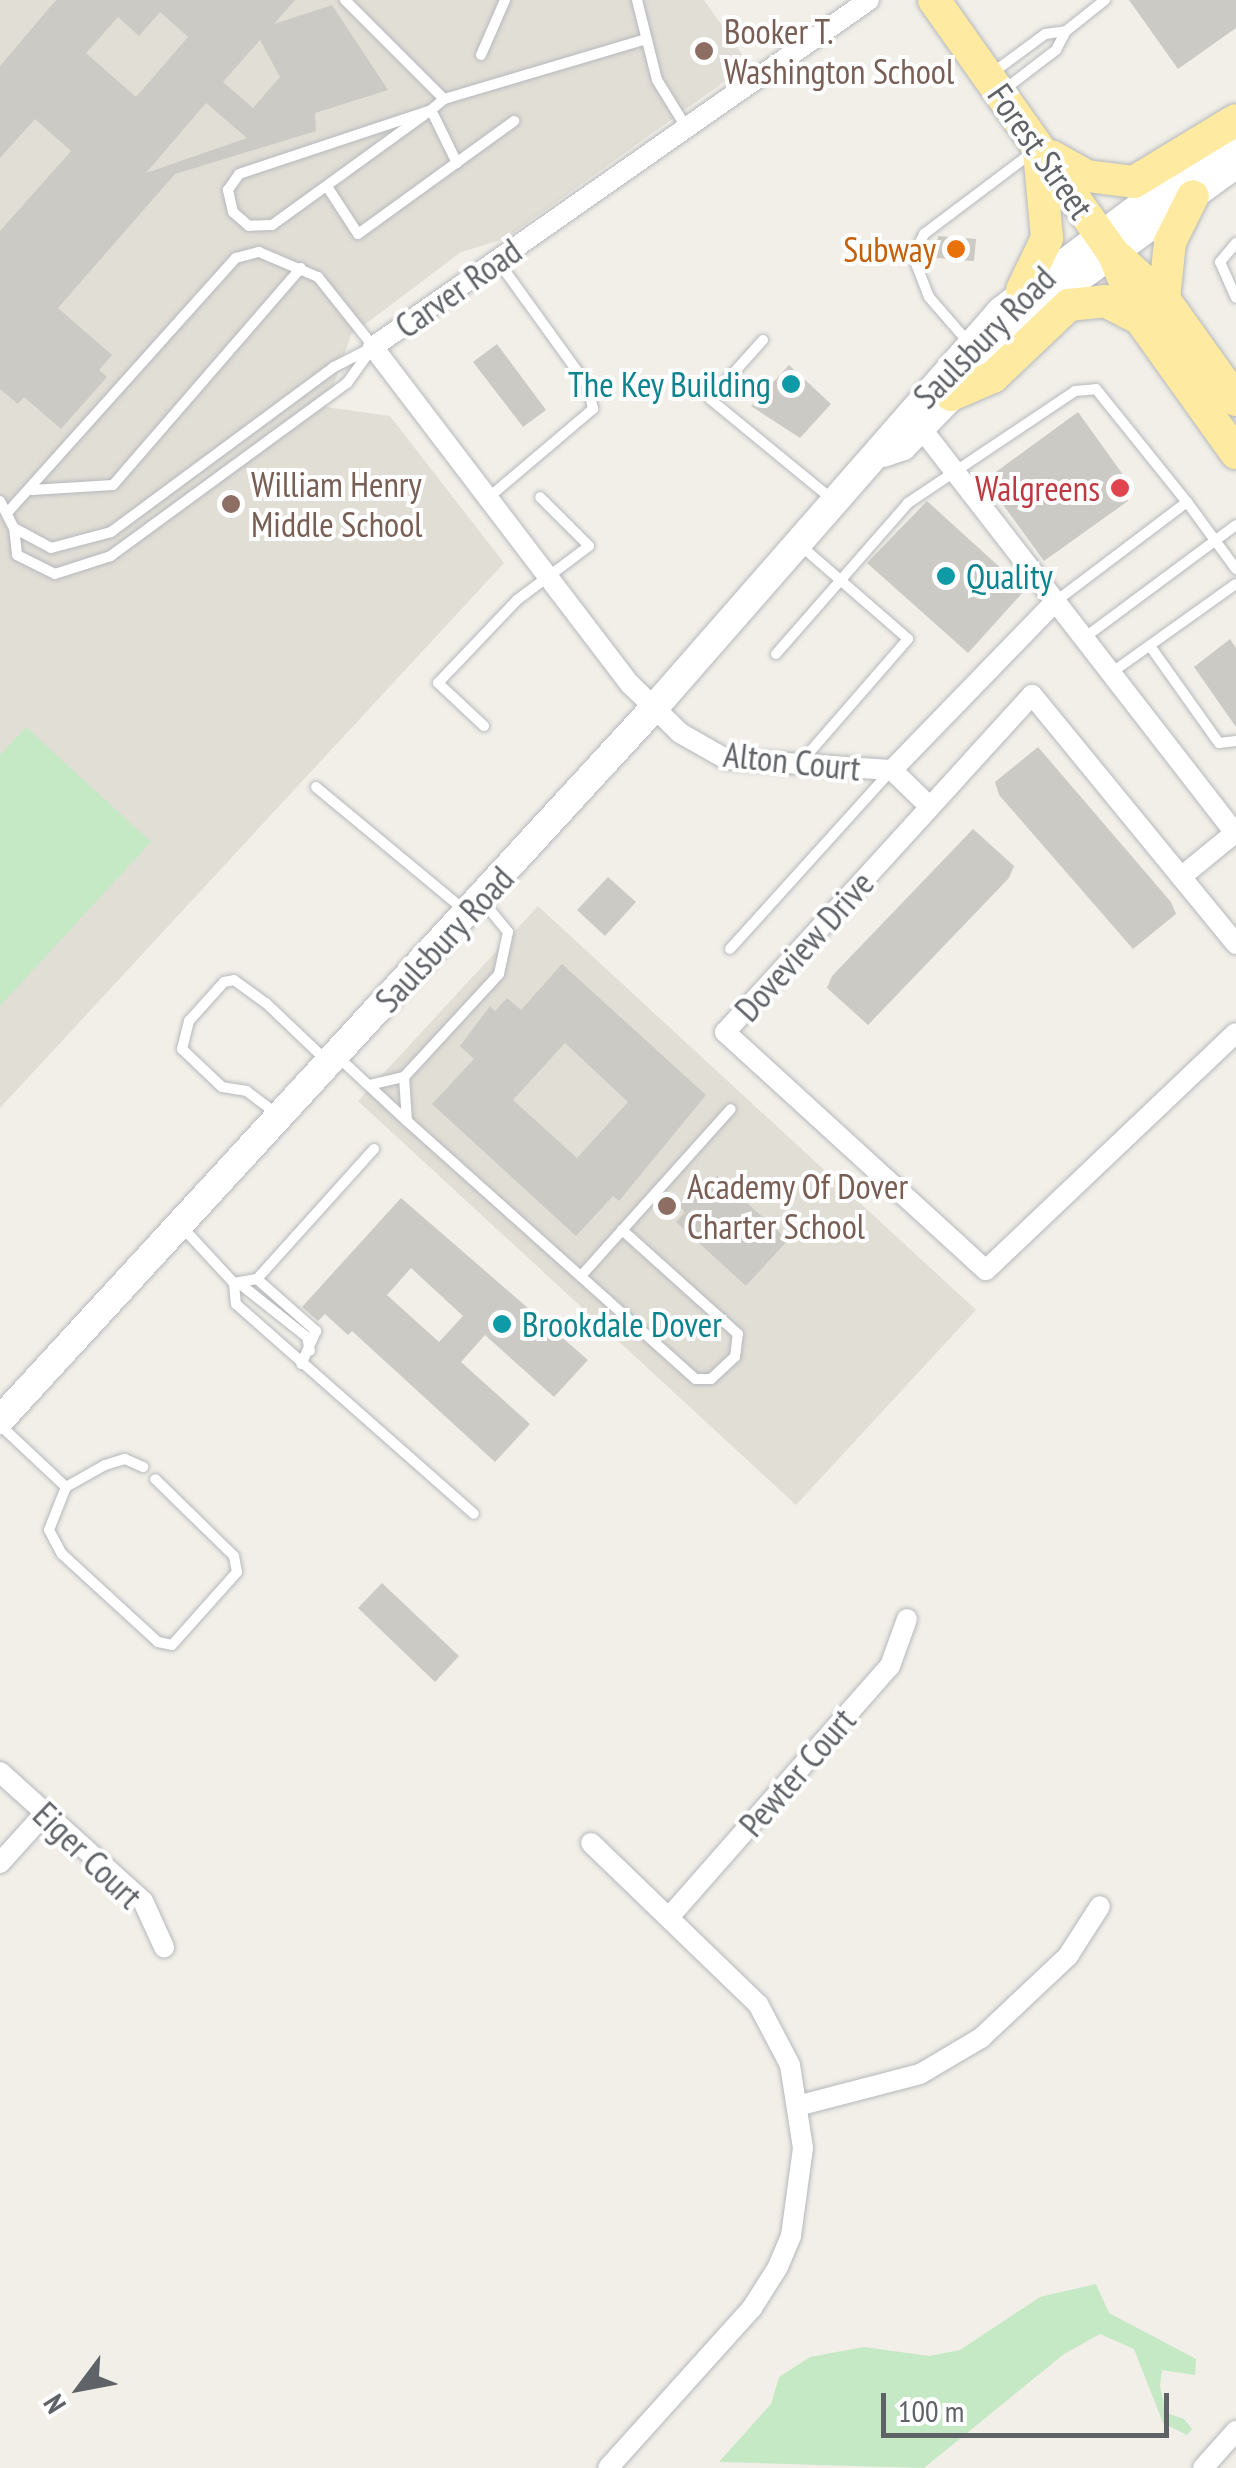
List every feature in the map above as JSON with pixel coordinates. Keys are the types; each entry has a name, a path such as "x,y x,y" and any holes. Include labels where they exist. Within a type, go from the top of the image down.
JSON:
{"highway":[{"name":"Forest Street","path":"934,0 1152,309"},
{"path":"1038,146 1087,176 1134,182 1236,120"},
{"path":"1022,290 1047,238 1038,146"},
{"path":"1193,196 1170,242 1152,309 1236,453"},
{"path":"951,395 993,376 1069,305 1105,301 1152,309 1236,400"}],"main road":[{"path":"1106,243 1236,134"},
{"path":"1106,243 1193,196 1236,164"},
{"name":"Saulsbury Road","path":"883,453 890,433 1022,290 1106,243"},
{"name":"Saulsbury Road","path":"0,1423 883,453 920,428 1018,325 1106,243"}],"street":[{"name":"Carver Road","path":"654,708 373,347 869,0"},
{"path":"920,428 1235,833 1180,877"},
{"name":"Alton Court","path":"654,708 710,754 797,767 892,770 1055,602"},
{"name":"Doveview Drive","path":"1236,944 1032,695 726,1032 986,1270 1236,1033"},
{"path":"892,770 930,807"},
{"name":"Pewter Court","path":"672,1915 890,1666 907,1619"},
{"name":"Eiger Court","path":"0,1772 143,1901 164,1947"},
{"path":"0,1863 45,1812"},
{"path":"591,1844 672,1915 758,2004 801,2105 797,2205 778,2267 752,2308 616,2460 640,2468"},
{"path":"801,2105 920,2074 980,2038 1068,1956 1100,1906"},
{"path":"1202,2468 1236,2431"}],"lane":[{"path":"344,0 444,99"},
{"path":"481,55 505,0"},
{"path":"637,0 657,80 686,128"},
{"path":"994,84 1056,50 1066,31 1106,0"},
{"path":"994,84 1045,34 1066,31"},
{"path":"431,110 249,169 232,180 229,200 239,220 262,228 328,188 431,110 444,99 646,40"},
{"path":"431,110 456,163"},
{"path":"328,188 358,234 514,122"},
{"path":"970,344 929,297 913,256 924,234 1038,146"},
{"path":"1236,243 1220,262 1236,298"},
{"path":"7,512 32,490 236,258 259,252 301,268 333,288 373,347"},
{"path":"488,498 593,409 588,386 498,260"},
{"path":"32,490 113,485 301,268"},
{"path":"763,340 710,399 837,504"},
{"path":"14,528 52,548 96,540 373,347"},
{"path":"0,501 14,528 17,556 40,572 72,572 111,556 347,383 373,347"},
{"path":"776,654 908,503 1075,391 1096,389 1236,569"},
{"path":"484,726 438,683 548,576 589,546 540,497"},
{"path":"1055,602 1186,502"},
{"path":"1084,638 1236,525"},
{"path":"797,767 908,639 800,545"},
{"path":"1110,673 1236,584"},
{"path":"1150,646 1219,743 1236,741"},
{"path":"730,949 892,770"},
{"path":"316,787 508,932 506,962 404,1077 369,1086"},
{"path":"280,1116 247,1091 222,1087 182,1049 189,1022 224,982 234,980 266,1002 369,1086 696,1379 711,1378 736,1357 738,1334 622,1230"},
{"path":"404,1077 407,1121"},
{"path":"582,1276 731,1109"},
{"path":"236,1282 257,1278 374,1150"},
{"path":"180,1225 236,1282 307,1337 304,1360"},
{"path":"257,1278 316,1332 304,1360"},
{"path":"236,1282 236,1304 474,1514"},
{"path":"0,1423 66,1487"},
{"path":"143,1466 125,1460 105,1464 66,1487 49,1530 53,1542 158,1642 172,1645 237,1572 234,1556 155,1479"}],"shaded area":[{"name":"William Henry Middle School","path":"0,0 704,0 749,64 505,239 461,252 351,335 326,407 390,416 504,563 0,1108"},
{"name":"Academy Of Dover Charter School","path":"538,906 976,1310 796,1505 358,1101"}],"green space":[{"path":"26,727 151,842 0,1006 0,755"},
{"path":"1096,2284 1109,2313 1196,2359 1195,2375 1162,2370 1160,2386 1166,2413 1184,2419 1192,2429 1187,2435 1163,2423 1134,2349 1100,2334 1064,2354 924,2468 719,2462 771,2404 779,2377 810,2357 864,2347 929,2356 960,2350 1040,2297"}],"building":[{"path":"56,0 295,0 274,24 332,5 388,90 315,113 316,131 175,174 58,308 112,355 99,370 107,377 61,429 24,397 18,404 0,389 0,231 71,151 35,119 0,158 0,66","holes":["160,12 188,37 136,97 86,53 118,17 139,36","260,40 280,77 253,108 223,82","206,103 247,138 146,173"]},
{"path":"1129,0 1236,0 1236,28 1178,69"},
{"name":"Subway","path":"938,236 976,239 974,261 936,258"},
{"path":"497,344 546,410 523,427 473,362"},
{"name":"The Key Building","path":"789,365 831,404 800,438 751,406"},
{"path":"1078,412 1129,483 1128,501 1044,561 985,480"},
{"name":"Quality","path":"927,501 1025,590 968,653 867,563"},
{"path":"1230,639 1236,648 1236,727 1194,667"},
{"path":"1038,747 1171,902 1176,914 1133,949 999,795 995,782"},
{"path":"973,829 1014,866 1009,878 868,1025 827,988 832,976"},
{"path":"608,877 636,902 605,936 577,910"},
{"path":"562,964 706,1095 619,1201 613,1196 576,1236 432,1104 474,1059 460,1046 490,1006 495,1011 507,998 521,1010","holes":["565,1043 628,1102 577,1158 513,1100"]},
{"path":"717,1176 788,1240 746,1286 676,1222 685,1212 679,1206"},
{"name":"Brookdale Dover","path":"401,1198 588,1360 554,1397 485,1335 461,1362 530,1424 495,1462 352,1331 348,1335 325,1314 318,1321 302,1307","holes":["411,1268 463,1316 439,1342 387,1295"]},
{"path":"382,1583 459,1656 435,1682 358,1608"}],"place":[{"name":"Booker T. Washington School","path":"704,51"},
{"name":"Subway","path":"956,249"},
{"name":"The Key Building","path":"791,384"},
{"name":"Walgreens","path":"1120,488"},
{"name":"William Henry Middle School","path":"231,504"},
{"name":"Quality","path":"946,576"},
{"name":"Academy Of Dover Charter School","path":"667,1206"},
{"name":"Brookdale Dover","path":"502,1324"}]}
